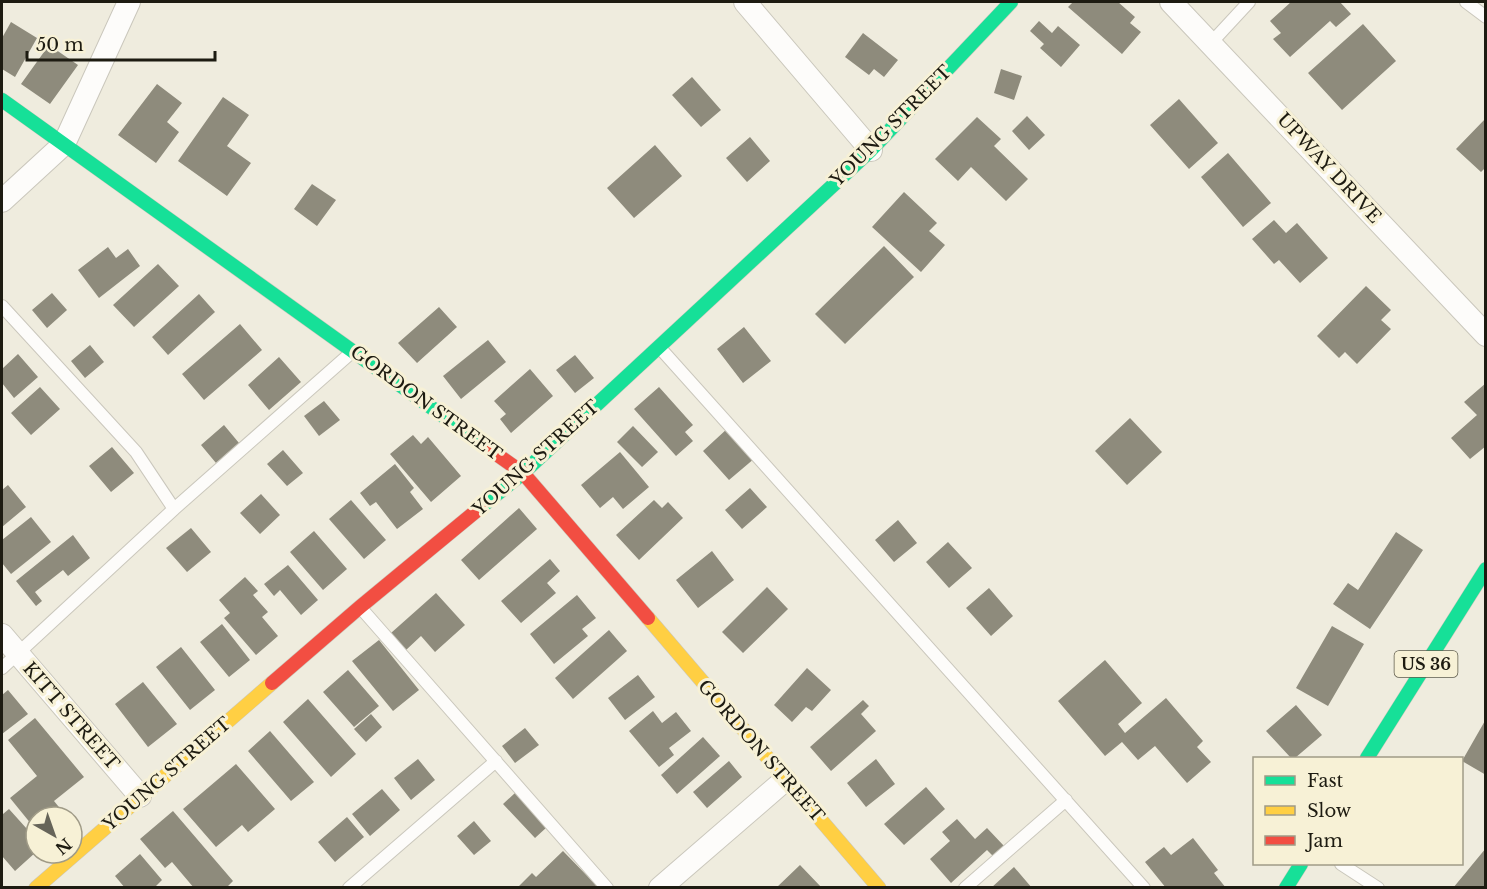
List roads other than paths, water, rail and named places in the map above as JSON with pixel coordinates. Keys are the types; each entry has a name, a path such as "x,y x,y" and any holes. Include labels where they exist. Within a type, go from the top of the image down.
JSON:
{"street":[{"path":"2,201 64,144 129,2"},
{"path":"745,2 871,150"},
{"name":"YOUNG STREET","path":"36,888 360,607 523,473 871,150 1011,2"},
{"name":"UPWAY DRIVE","path":"1171,2 1485,335"},
{"name":"GORDON STREET","path":"2,100 523,473 879,888"},
{"name":"US 36","path":"1368,757 1485,569"},
{"name":"KITT STREET","path":"2,635 9,661 140,796"},
{"path":"660,888 785,780"},
{"path":"1286,888 1300,865"}],"lane":[{"path":"1211,43 1249,2"},
{"path":"1466,2 1485,17"},
{"path":"2,306 136,452 174,509"},
{"path":"659,346 1144,888"},
{"path":"9,661 174,509 353,351"},
{"path":"360,607 607,888"},
{"path":"349,888 495,761"},
{"path":"965,888 1066,800"},
{"path":"1343,865 1378,888"}]}
